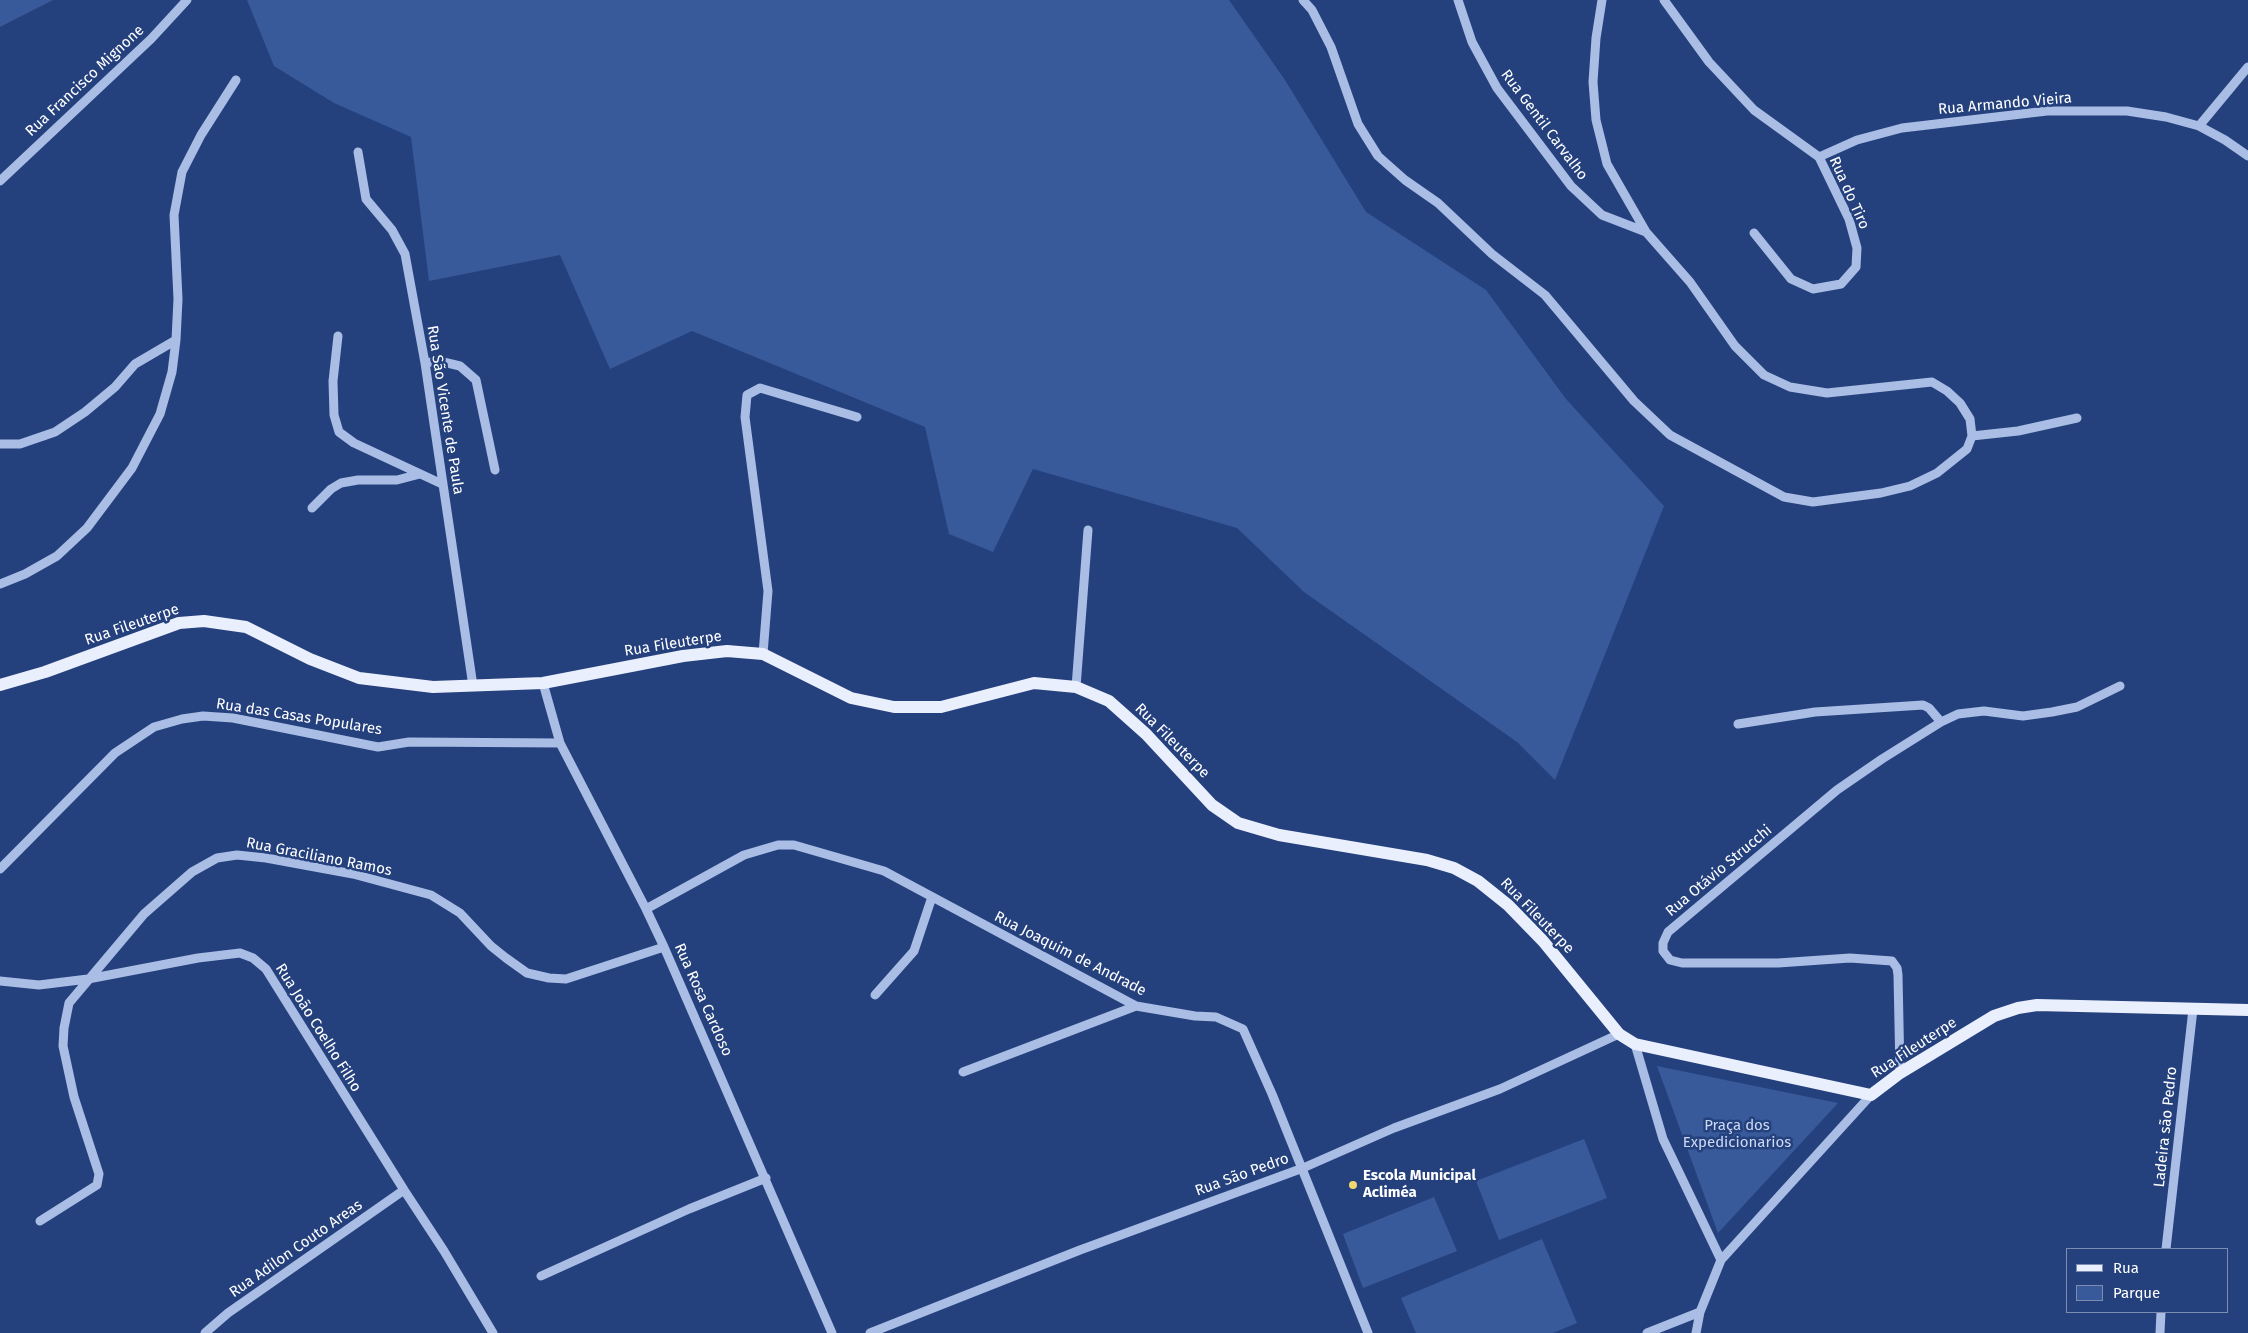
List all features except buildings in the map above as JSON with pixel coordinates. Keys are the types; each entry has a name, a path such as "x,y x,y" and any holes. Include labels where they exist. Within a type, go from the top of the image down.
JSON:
{"main road":[{"name":"Rua Fileuterpe","path":"0,685 46,672 179,623 204,621 246,627 310,659 359,678 434,687 543,682 700,654 727,651 763,654 851,698 894,707 941,707 1034,683 1076,687 1109,701 1146,734 1212,805 1238,823 1279,835 1427,860 1454,868 1478,881 1508,905 1543,941 1619,1034 1635,1044 1871,1095 1900,1073 1994,1016 2018,1008 2036,1004 2248,1010"}],"street":[{"name":"Rua Francisco Mignone","path":"0,181 151,39 187,0"},
{"path":"1303,0 1312,10 1330,47 1358,124 1378,156 1405,180 1438,203 1492,254 1545,295 1634,401 1670,435 1784,496 1813,502 1881,494 1910,486 1937,473 1967,449 1972,436 1970,419 1960,403 1947,391 1932,382 1827,393 1790,387 1764,375 1736,346 1690,282 1646,232 1606,164 1596,120 1593,82 1596,38 1602,0"},
{"name":"Rua Gentil Carvalho","path":"1458,0 1472,42 1496,88 1571,186 1602,216 1646,232"},
{"name":"Rua do Tiro","path":"1664,0 1709,62 1754,110 1819,157 1849,220 1857,248 1856,267 1840,284 1813,289 1791,279 1754,233"},
{"path":"2199,126 2248,67"},
{"path":"0,584 25,574 57,556 87,528 132,468 160,414 172,372 176,340 178,299 174,215 182,172 200,134 236,80"},
{"name":"Rua Armando Vieira","path":"1819,157 1857,140 1902,128 2047,111 2127,111 2166,117 2199,126 2225,140 2248,156"},
{"name":"Rua São Vicente de Paula","path":"358,152 366,199 392,230 405,254 424,363 473,686"},
{"path":"338,336 333,381 334,415 339,432 354,443 442,484"},
{"path":"0,444 20,444 55,432 100,400 136,364 176,340"},
{"path":"424,363 439,361 460,366 476,380 495,470"},
{"path":"763,654 768,592 745,417 747,395 760,388 857,417"},
{"path":"1972,436 2018,431 2077,418"},
{"path":"312,508 331,489 341,483 358,480 397,480 420,474"},
{"path":"1076,687 1088,530"},
{"name":"Rua Rosa Cardoso","path":"543,682 560,743 664,947 832,1333"},
{"name":"Rua Otávio Strucchi","path":"1900,1073 1898,975 1897,968 1892,961 1850,958 1778,963 1682,963 1670,960 1663,951 1663,943 1668,932 1681,919 1837,790 1941,722 1958,714 1984,711 2023,716 2077,707 2120,686"},
{"path":"1738,724 1816,712 1923,704 1941,722"},
{"name":"Rua das Casas Populares","path":"0,869 115,753 154,727 182,719 203,716 233,718 378,747 409,742 560,743"},
{"name":"Rua Joaquim de Andrade","path":"646,909 744,855 778,845 794,845 884,871 1136,1006 1195,1016 1216,1017 1243,1029 1303,1168 1368,1333"},
{"name":"Rua Graciliano Ramos","path":"40,1221 97,1185 99,1174 74,1097 63,1046 69,1003 144,914 192,872 217,858 237,854 266,858 353,874 431,895 460,913 491,946 506,958 527,973 534,975 566,979 664,947"},
{"path":"875,995 914,951 932,897"},
{"name":"Rua João Coelho Filho","path":"0,981 39,985 88,980 198,958 240,953 253,958 266,969 444,1251 492,1333"},
{"path":"963,1072 1136,1006"},
{"name":"Ladeira são Pedro","path":"2166,1248 2193,1009"},
{"name":"Rua São Pedro","path":"870,1333 1080,1250 1303,1168 1394,1128 1500,1089 1619,1034"},
{"path":"1635,1044 1663,1139 1721,1260"},
{"path":"1696,1333 1700,1312 1721,1260 1871,1095"},
{"path":"541,1276 689,1209 766,1178"},
{"name":"Rua Adilon Couto Areas","path":"205,1333 228,1313 404,1190"},
{"path":"1647,1333 1700,1312"},
{"path":"2160,1333 2161,1313"}],"green space":[{"path":"0,0 53,0 0,27"},
{"path":"247,0 1229,0 1285,80 1366,212 1486,290 1566,399 1664,506 1555,780 1517,742 1304,592 1237,528 1033,469 993,552 949,534 925,427 692,331 610,369 560,255 429,281 411,137 334,103 274,66"},
{"name":"Praça dos Expedicionarios","path":"1657,1066 1838,1103 1718,1233"},
{"path":"1584,1139 1607,1198 1499,1240 1476,1181"},
{"path":"1434,1197 1457,1251 1363,1288 1343,1234"},
{"path":"1542,1239 1577,1323 1553,1333 1416,1333 1401,1298"}],"place":[{"name":"Escola Municipal Acliméa","path":"1353,1185"}]}
